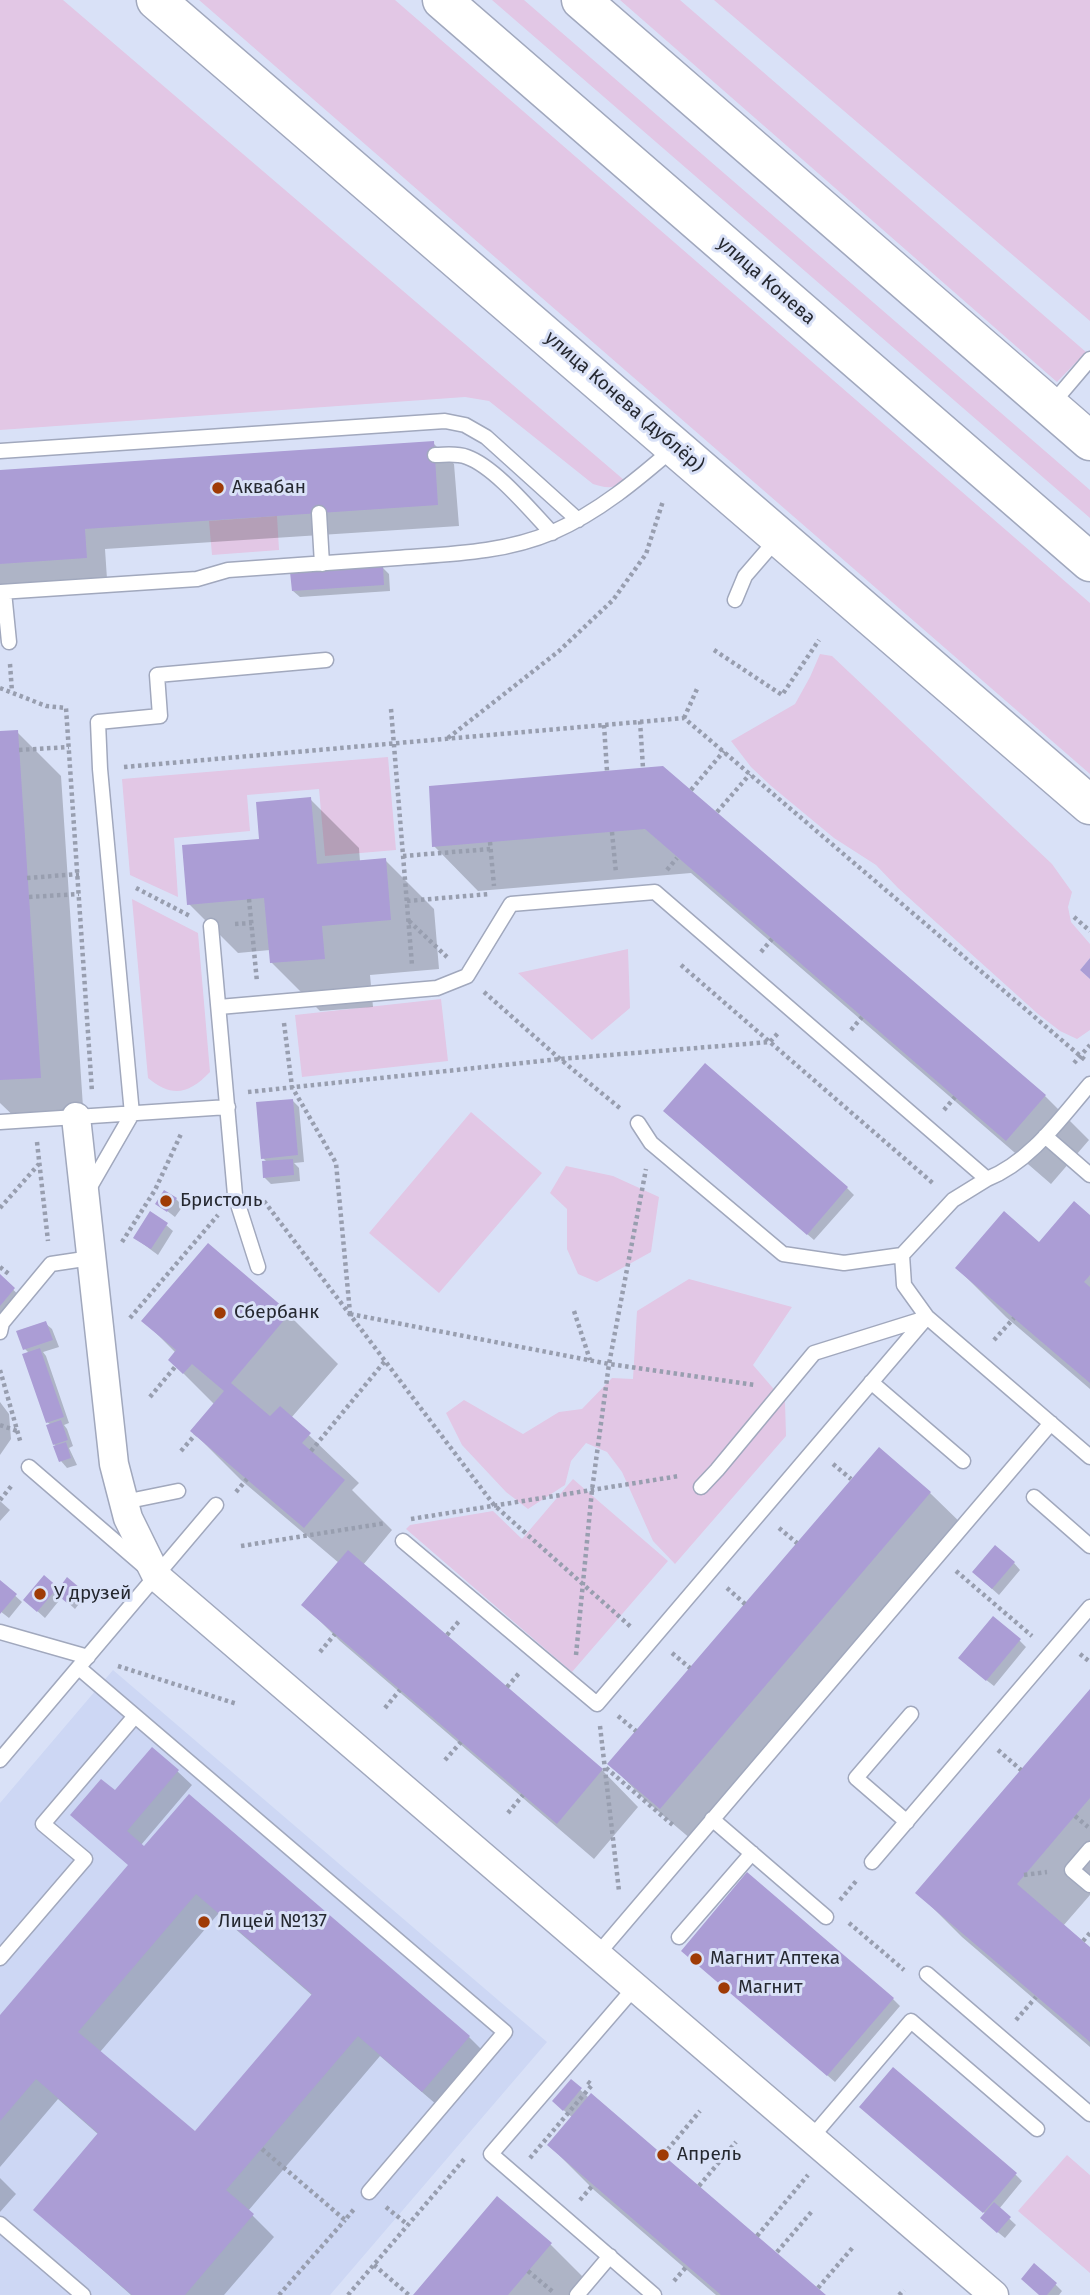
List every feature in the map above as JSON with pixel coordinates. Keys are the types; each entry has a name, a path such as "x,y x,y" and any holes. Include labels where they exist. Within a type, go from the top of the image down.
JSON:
{"main road":[{"name":"улица Конева (дублёр)","path":"156,0 1090,805"},
{"name":"улица Конева","path":"442,0 1090,562"},
{"path":"581,0 1090,441"}],"street":[{"path":"85,1117 85,1197 114,1464 128,1518 157,1577 994,2295"}],"lane":[{"path":"1051,406 1090,359"},
{"path":"0,451 445,421 465,425 486,437 578,520"},
{"path":"9,642 2,592 197,579 228,570 505,548 552,533 578,520 638,479 676,446"},
{"path":"435,455 454,454 487,468 552,533"},
{"path":"318,513 322,564"},
{"path":"735,600 745,576 780,536"},
{"path":"85,1197 132,1114 98,722 160,716 157,675 326,660"},
{"path":"219,1007 437,988 467,976 511,904 655,892 987,1179"},
{"path":"211,926 235,1195 258,1267"},
{"path":"638,1123 651,1143 783,1254 844,1263 902,1255 953,1200 987,1179 1006,1171 1045,1136 1090,1084"},
{"path":"0,1122 192,1110 227,1101"},
{"path":"1045,1136 1090,1175"},
{"path":"902,1255 904,1285 927,1317 1090,1457"},
{"path":"0,1332 2,1324 51,1264 91,1258"},
{"path":"403,1541 597,1704 927,1317"},
{"path":"701,1487 814,1353 927,1317"},
{"path":"871,1382 963,1461"},
{"path":"597,1955 1051,1423"},
{"path":"29,1467 157,1577"},
{"path":"124,1502 178,1491"},
{"path":"1034,1497 1090,1546"},
{"path":"0,1760 216,1504"},
{"path":"872,1862 1090,1607"},
{"path":"0,1632 84,1662 135,1716 505,2032 369,2192"},
{"path":"907,1822 856,1778 911,1714"},
{"path":"0,1958 85,1859 43,1824 135,1716"},
{"path":"712,1819 826,1917"},
{"path":"1090,1849 1072,1870 1090,1885"},
{"path":"679,1937 751,1853"},
{"path":"927,1974 1090,2114"},
{"path":"635,1987 491,2154 654,2295"},
{"path":"819,2145 911,2021 1037,2129"},
{"path":"0,2224 83,2295"},
{"path":"577,2295 610,2256"}],"path":[{"path":"448,738 559,651 613,600 646,554 663,501"},
{"path":"714,650 782,695 819,640"},
{"path":"0,689 46,706 66,708 79,894 85,1117"},
{"path":"684,718 697,689"},
{"path":"391,709 415,990"},
{"path":"100,769 684,718 1090,1064"},
{"path":"640,721 643,768"},
{"path":"604,724 607,771"},
{"path":"19,750 69,747"},
{"path":"691,790 724,751"},
{"path":"717,811 750,774"},
{"path":"612,832 617,884"},
{"path":"407,901 495,894 491,842"},
{"path":"403,856 491,849"},
{"path":"27,878 111,872 128,884 211,926"},
{"path":"29,897 79,894"},
{"path":"250,899 258,993"},
{"path":"1074,917 1090,931"},
{"path":"409,921 560,1059 638,1123"},
{"path":"681,965 953,1200"},
{"path":"282,1002 292,1087 336,1163 350,1314"},
{"path":"227,1101 292,1087 560,1059 770,1042"},
{"path":"1080,1056 1090,1045"},
{"path":"120,1246 155,1190 192,1110"},
{"path":"35,1120 51,1264"},
{"path":"574,1684 592,1490 609,1364 651,1143"},
{"path":"0,1208 40,1163"},
{"path":"261,1196 494,1506 623,1620"},
{"path":"123,1326 204,1231"},
{"path":"574,1311 590,1360"},
{"path":"350,1314 609,1364 784,1389"},
{"path":"994,1340 1014,1318"},
{"path":"984,1332 1004,1349"},
{"path":"311,1451 385,1361"},
{"path":"150,1397 175,1367"},
{"path":"0,1370 29,1467"},
{"path":"0,1425 17,1431"},
{"path":"181,1451 195,1435"},
{"path":"832,1463 851,1479"},
{"path":"401,1520 717,1470"},
{"path":"235,1494 247,1479"},
{"path":"241,1546 387,1522"},
{"path":"778,1527 797,1543"},
{"path":"938,1556 1051,1653"},
{"path":"726,1587 745,1604"},
{"path":"320,1652 335,1634"},
{"path":"671,1652 690,1668"},
{"path":"84,1662 237,1703"},
{"path":"385,1708 400,1690"},
{"path":"597,1704 620,1898"},
{"path":"617,1715 636,1731"},
{"path":"445,1760 461,1742"},
{"path":"996,1748 1021,1769"},
{"path":"606,1767 693,1842"},
{"path":"508,1813 523,1795"},
{"path":"1075,1816 1088,1827"},
{"path":"1024,1875 1051,1871"},
{"path":"842,1917 909,1975"},
{"path":"1083,1941 1090,1933"},
{"path":"1015,2021 1036,1997"},
{"path":"516,2175 592,2085"},
{"path":"663,2155 700,2111"},
{"path":"699,2186 736,2142"},
{"path":"757,2236 819,2145"},
{"path":"262,2149 345,2220"},
{"path":"348,2295 471,2152"},
{"path":"279,2295 369,2192 408,2225"},
{"path":"777,2252 813,2210"},
{"path":"818,2288 854,2246"},
{"path":"374,2265 409,2295"},
{"path":"528,2270 553,2292"},
{"path":"899,2295 904,2290"}],"shaded area":[{"path":"0,0 63,0 624,480 609,487 593,484 489,401 465,397 0,430"},
{"path":"199,0 395,0 1090,603 1090,774"},
{"path":"492,0 524,0 1090,490 1090,518"},
{"path":"620,0 680,0 1086,352 1057,382"},
{"path":"714,0 1090,0 1090,321"},
{"path":"277,516 279,550 212,555 209,521"},
{"path":"820,654 832,656 1052,864 1072,892 1068,907 1071,922 1090,944 1090,958 1080,970 1090,979 1090,1030 1077,1039 1060,1031 1038,1014 876,865 834,838 770,785 751,767 731,741 795,704"},
{"path":"388,757 396,850 325,856 319,789 247,795 250,831 174,838 178,897 130,875 122,779"},
{"path":"132,899 198,933 210,1072 195,1085 180,1091 165,1089 148,1078"},
{"path":"628,949 630,1008 592,1040 518,973"},
{"path":"441,999 448,1061 302,1077 295,1015"},
{"path":"471,1112 542,1173 439,1293 369,1233"},
{"path":"566,1166 613,1176 659,1197 651,1252 597,1282 578,1274 567,1249 567,1209 550,1193"},
{"path":"689,1279 792,1307 753,1365 785,1402 786,1436 675,1564 653,1541 622,1472 607,1452 586,1443 571,1461 565,1485 528,1509 506,1492 462,1445 446,1413 464,1400 523,1434 559,1412 582,1409 612,1378 633,1379 637,1311"},
{"path":"573,1479 668,1561 572,1672 406,1529 410,1525 493,1511 522,1539"},
{"name":"Лицей №137","path":"113,1670 547,2042 330,2295 0,2295 0,1803"},
{"path":"1067,2155 1090,2175 1090,2273 1018,2211"}],"building":[{"name":"Аквабан","path":"434,441 438,505 85,529 87,558 0,564 0,470"},
{"path":"383,566 384,585 292,591 290,572"},
{"path":"18,730 41,1078 0,1080 0,731"},
{"path":"663,766 1046,1095 1006,1141 645,829 432,847 429,786"},
{"path":"311,797 317,864 386,858 391,920 322,926 325,959 270,963 264,898 187,905 182,845 259,839 256,802"},
{"path":"1090,958 1090,979 1080,970"},
{"path":"705,1063 848,1187 807,1235 663,1111"},
{"path":"293,1099 298,1155 261,1159 256,1102"},
{"path":"293,1159 294,1175 263,1178 262,1161"},
{"name":"Бристоль","path":"164,1190 177,1198 167,1212 155,1204"},
{"path":"1074,1201 1090,1215 1090,1275 1084,1282 1090,1287 1090,1383 955,1268 1004,1211 1039,1242"},
{"path":"150,1211 168,1223 151,1249 133,1238"},
{"path":"208,1243 290,1313 231,1383 270,1416 280,1406 311,1433 302,1443 345,1480 304,1528 190,1431 224,1391 192,1364 183,1374 168,1360 176,1350 141,1321"},
{"path":"0,1274 15,1288 0,1306"},
{"path":"46,1321 53,1340 23,1350 16,1331"},
{"path":"40,1348 64,1417 46,1423 22,1354"},
{"path":"61,1420 68,1440 53,1445 46,1425"},
{"path":"66,1442 71,1458 59,1462 53,1446"},
{"path":"879,1447 931,1492 660,1809 607,1764"},
{"path":"995,1545 1015,1562 992,1589 972,1572"},
{"path":"348,1550 603,1769 557,1824 301,1605"},
{"name":"У друзей","path":"44,1575 59,1588 67,1577 80,1588 67,1603 54,1592 37,1612 23,1600"},
{"path":"0,1580 17,1594 0,1614"},
{"path":"993,1616 1021,1639 986,1681 958,1658"},
{"path":"1090,1689 1090,1798 1017,1884 1090,1947 1090,2042 915,1893"},
{"path":"152,1747 179,1770 127,1831 144,1846 189,1794 470,2036 422,2092 358,2036 226,2190 254,2214 185,2295 132,2295 33,2210 98,2133 36,2079 0,2121 0,2015 128,1865 70,1815 101,1779 115,1790","holes":["196,1894 312,1994 195,2131 78,2032"]},
{"path":"747,1872 894,1998 827,2076 681,1951"},
{"path":"893,2067 1017,2173 983,2213 859,2107"},
{"path":"571,2079 582,2088 563,2111 552,2101"},
{"path":"591,2093 826,2295 721,2295 547,2145"},
{"path":"497,2196 552,2243 508,2295 413,2295"},
{"path":"994,2202 1011,2217 997,2233 980,2218"},
{"path":"1034,2263 1057,2283 1047,2295 1039,2295 1021,2279"}],"place":[{"name":"Аквабан","path":"218,488"},
{"name":"Бристоль","path":"166,1201"},
{"name":"Сбербанк","path":"220,1313"},
{"name":"У друзей","path":"40,1594"},
{"name":"Лицей №137","path":"204,1922"},
{"name":"Магнит Аптека","path":"696,1959"},
{"name":"Магнит","path":"724,1988"},
{"name":"Апрель","path":"663,2155"}]}
